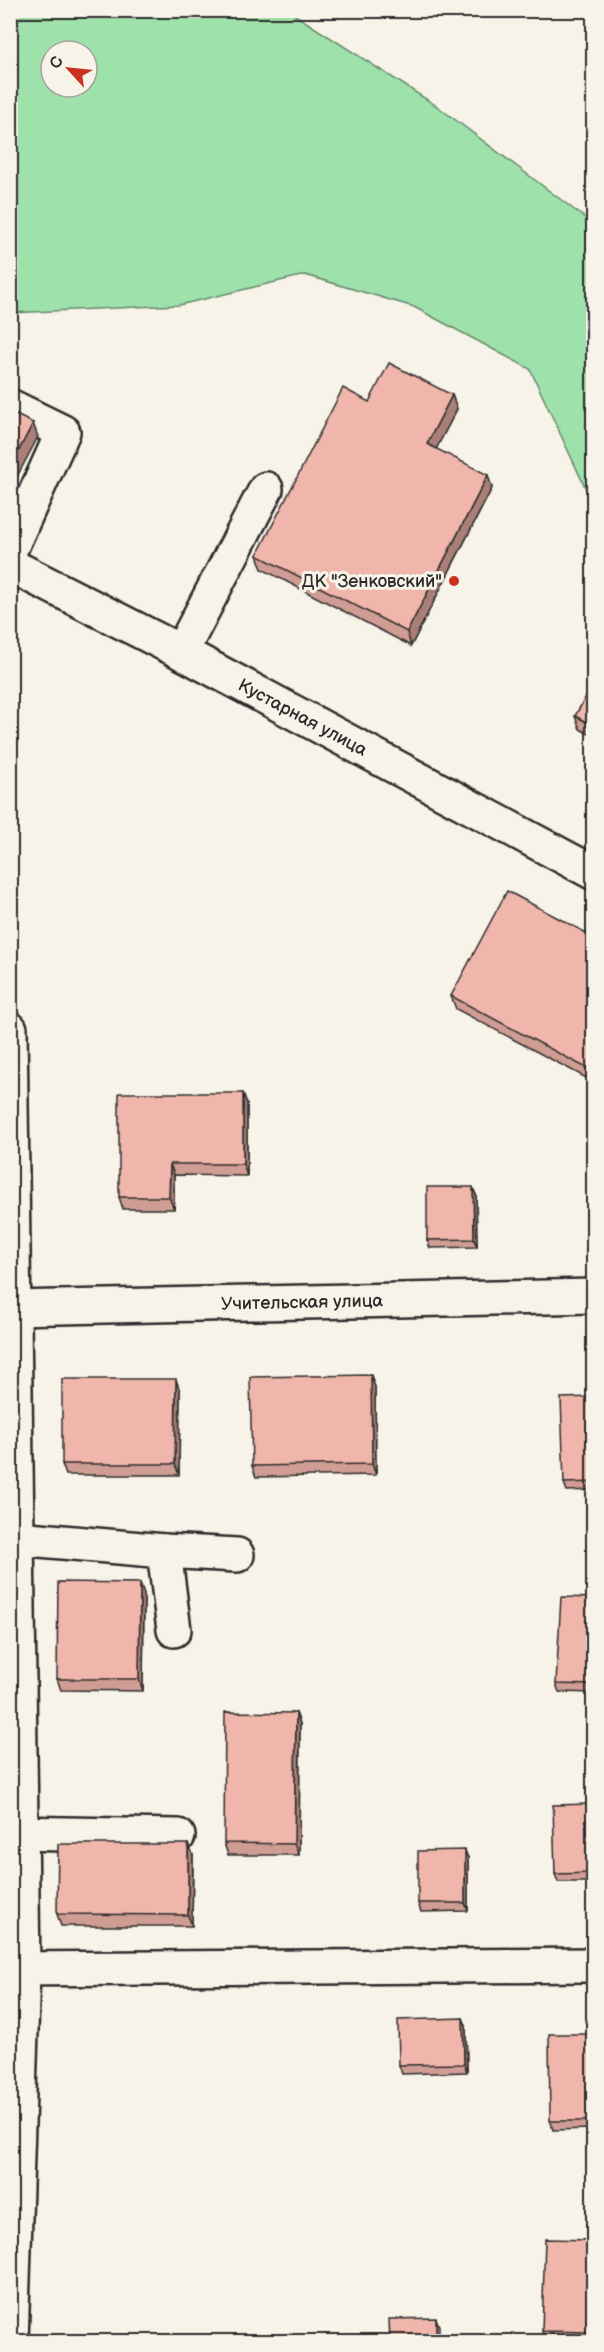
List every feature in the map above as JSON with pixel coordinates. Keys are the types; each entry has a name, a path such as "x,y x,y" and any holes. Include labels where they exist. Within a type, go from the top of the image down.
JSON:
{"street":[{"path":"10,406 63,432 10,550"},
{"path":"181,651 266,489"},
{"name":"Кустарная улица","path":"10,565 181,651 594,873"},
{"path":"10,1029 17,1969 11,2342"},
{"name":"Учительская улица","path":"12,1308 594,1296"},
{"path":"15,1517 164,1551 237,1555"},
{"path":"164,1551 174,1630"},
{"path":"16,1833 178,1836"},
{"path":"17,1969 594,1965"}],"green space":[{"path":"10,11 289,11 437,106 593,224 593,504 530,369 414,307 305,275 179,305 11,313"}],"building":[{"path":"389,363 452,395 427,444 488,475 407,632 257,555 343,388 369,402"},
{"path":"10,412 33,423 10,467"},
{"path":"594,683 594,726 575,716"},
{"path":"507,891 594,937 594,1072 451,996"},
{"path":"119,1093 243,1093 243,1164 170,1164 169,1197 119,1197"},
{"path":"427,1187 473,1187 474,1239 427,1240"},
{"path":"371,1375 372,1464 252,1466 250,1377"},
{"path":"62,1379 176,1379 175,1464 62,1464"},
{"path":"594,1397 594,1482 564,1483 561,1398"},
{"path":"58,1582 140,1583 139,1679 57,1679"},
{"path":"561,1597 594,1598 594,1685 556,1684"},
{"path":"225,1712 296,1713 294,1844 224,1843"},
{"path":"591,1804 593,1873 555,1874 553,1805"},
{"path":"58,1844 188,1844 188,1915 57,1914"},
{"path":"465,1850 465,1903 418,1903 418,1851"},
{"path":"463,2018 464,2064 399,2065 398,2020"},
{"path":"549,2034 594,2034 594,2121 550,2121"},
{"path":"545,2239 593,2240 590,2332 542,2331"},
{"path":"436,2318 436,2342 390,2342 389,2319"}],"railway":[{"path":"590,10 594,13"}],"place":[{"name":"ДК \"Зенковский\"","path":"454,581"}]}
